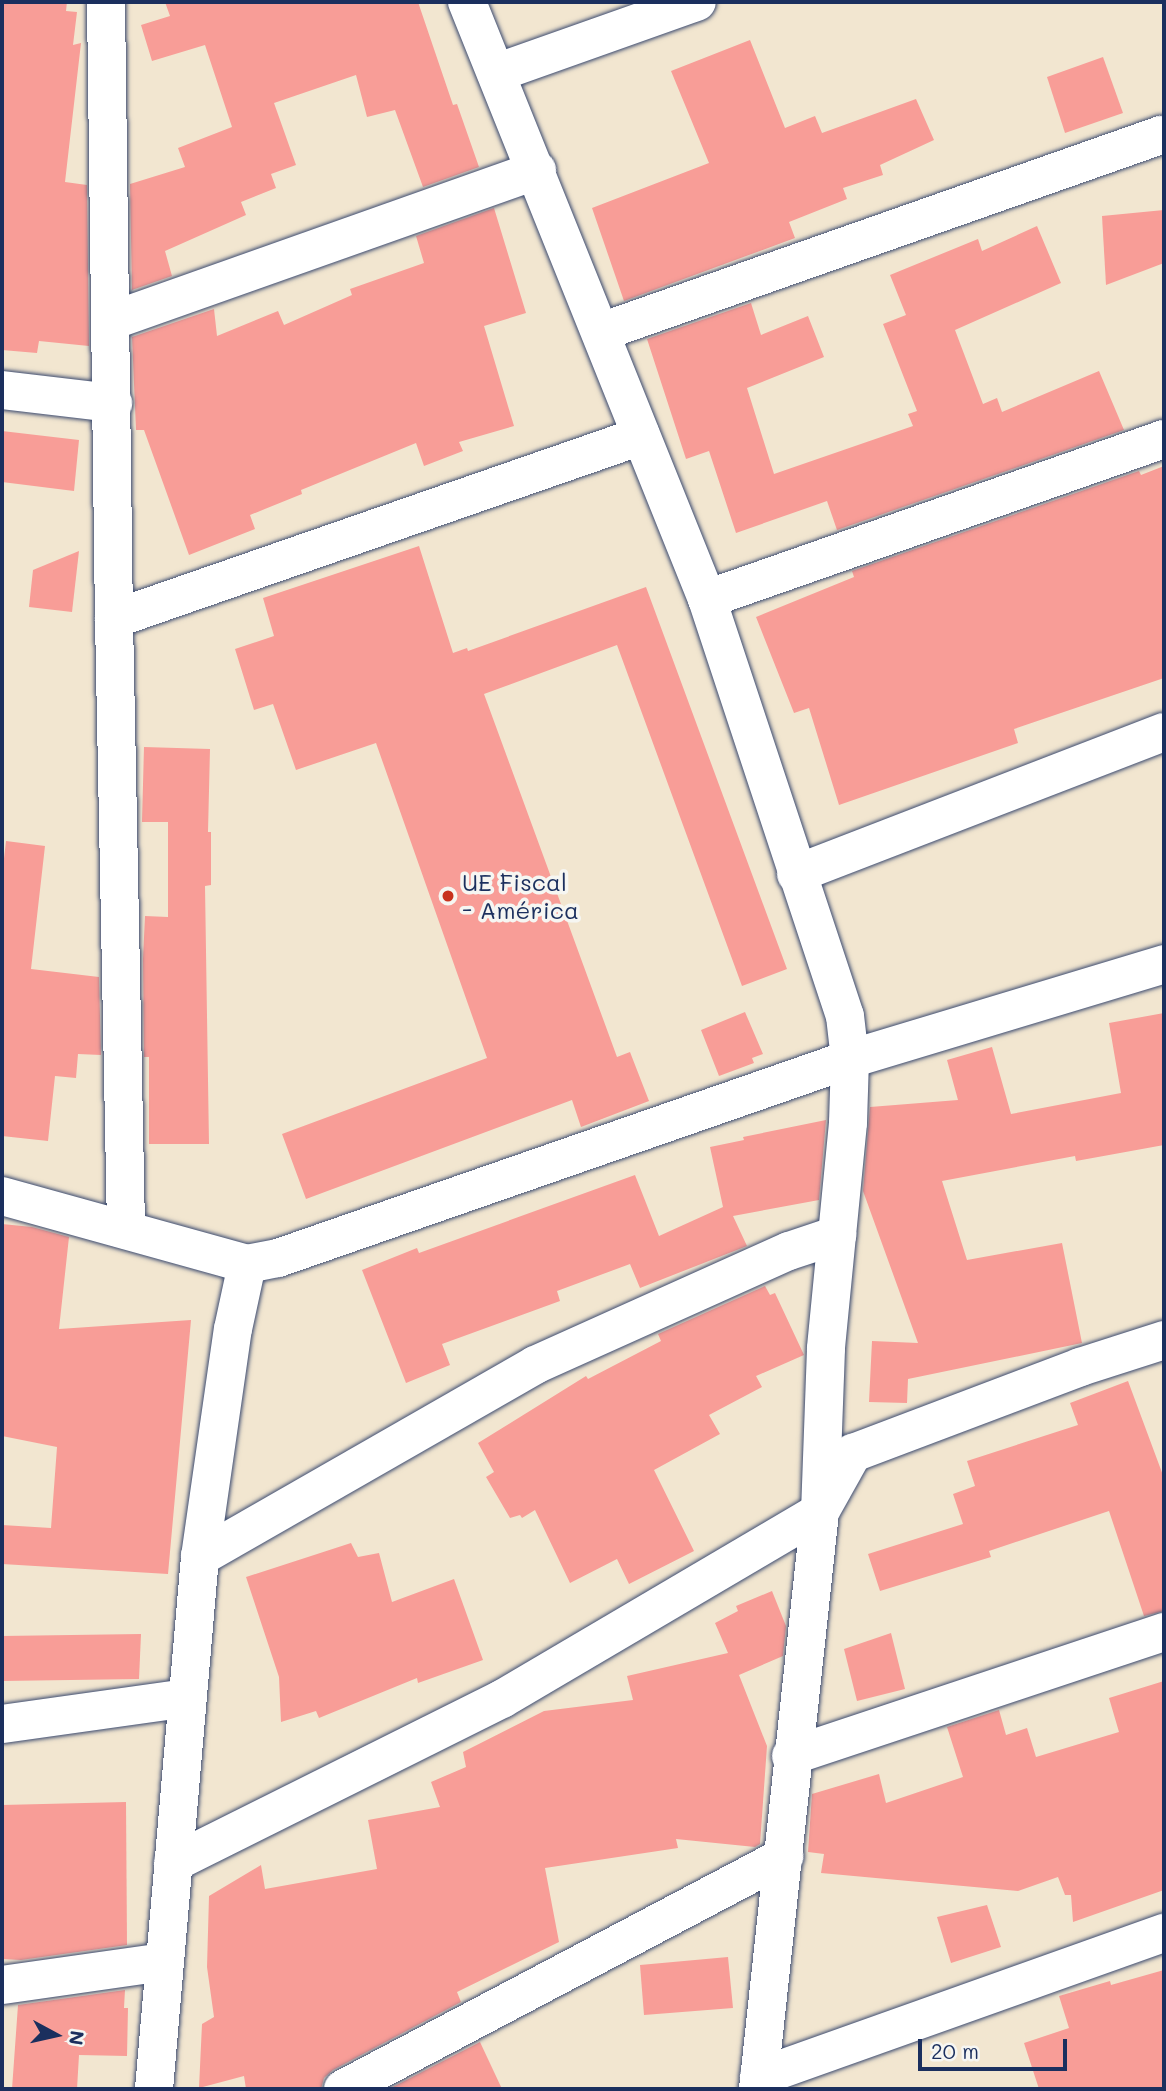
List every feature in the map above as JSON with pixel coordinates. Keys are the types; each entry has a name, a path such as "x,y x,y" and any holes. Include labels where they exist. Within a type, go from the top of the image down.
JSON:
{"street":[{"path":"106,2 126,1230"},
{"path":"467,2 537,170 640,436 707,599 845,1016 850,1059 848,1123 826,1349 820,1512 791,1756 784,1856 758,2083 1164,1933"},
{"path":"496,73 697,2"},
{"path":"601,332 1161,135"},
{"path":"111,321 537,170"},
{"path":"2,390 113,403"},
{"path":"114,619 640,436"},
{"path":"707,599 1164,439"},
{"path":"796,874 1164,732"},
{"path":"2,1196 247,1264 278,1258 850,1059 1164,964"},
{"path":"200,1557 535,1365 789,1251 837,1235"},
{"path":"154,2089 200,1557 233,1329 247,1264"},
{"path":"173,1863 502,1699 820,1512 853,1453 1080,1367 1164,1340"},
{"path":"791,1756 1164,1632"},
{"path":"2,1724 187,1699"},
{"path":"343,2089 784,1856"},
{"path":"2,1985 164,1962"}],"building":[{"path":"2,2 67,2 66,11 77,12 73,45 81,43 65,182 87,185 89,346 39,341 37,353 2,350"},
{"path":"165,2 418,2 453,105 457,104 479,167 423,187 395,110 367,117 356,75 274,103 296,165 271,174 276,188 241,202 246,215 165,251 172,276 132,290 130,184 185,167 178,148 232,127 205,45 152,61 141,25 170,16"},
{"path":"750,40 785,128 815,116 822,133 916,99 934,140 880,165 883,175 843,188 847,199 789,222 795,238 624,301 592,208 709,163 671,71"},
{"path":"1103,57 1123,113 1065,133 1047,77"},
{"path":"494,208 526,313 484,326 514,426 459,442 463,451 424,466 416,443 301,490 302,494 250,515 255,529 189,555 144,430 136,430 132,337 214,309 217,336 278,311 284,325 352,295 350,289 424,263 416,236"},
{"path":"1164,210 1164,263 1106,285 1102,216"},
{"path":"1037,226 1061,283 955,330 983,404 997,398 1002,412 1099,371 1124,430 837,530 827,501 736,533 709,451 686,459 647,339 751,303 761,335 808,316 824,357 747,388 774,474 913,426 908,414 917,411 883,324 906,315 890,275 978,239 982,251"},
{"path":"2,431 79,440 74,491 2,482"},
{"path":"1164,466 1164,678 1014,729 1018,743 839,805 809,708 794,713 756,617 854,577 852,571 1139,471 1141,475"},
{"path":"419,546 453,653 467,648 468,651 646,587 787,969 742,986 617,645 484,694 617,1057 630,1052 649,1101 581,1127 572,1100 306,1199 282,1134 487,1058 376,743 296,770 273,704 254,710 235,649 274,636 263,598"},
{"path":"79,551 72,612 29,607 33,570"},
{"path":"144,747 210,749 208,832 211,832 211,885 205,886 209,1144 149,1144 149,1057 144,1057 145,916 168,917 168,822 142,822"},
{"path":"6,841 45,846 31,969 99,977 101,1055 78,1054 76,1078 55,1076 48,1141 2,1136 2,876"},
{"path":"745,1012 763,1054 752,1058 754,1063 719,1076 701,1030"},
{"path":"1164,1013 1164,1145 1076,1161 1075,1156 942,1181 967,1260 1062,1243 1082,1343 908,1379 907,1403 869,1402 872,1341 918,1343 863,1191 870,1107 958,1100 947,1060 992,1047 1011,1114 1121,1093 1109,1023"},
{"path":"826,1120 819,1200 733,1216 747,1246 640,1288 630,1264 557,1291 560,1301 442,1344 450,1365 406,1383 362,1270 417,1248 419,1253 635,1175 659,1236 723,1207 710,1147 744,1140 743,1137"},
{"path":"2,1224 32,1227 69,1237 59,1329 191,1320 168,1574 2,1564 2,1525 51,1528 57,1447 2,1436"},
{"path":"765,1286 770,1295 775,1293 804,1355 756,1376 762,1387 709,1415 720,1434 654,1470 694,1551 629,1584 617,1559 570,1583 535,1510 522,1518 520,1515 510,1518 486,1477 494,1472 478,1443 586,1376 588,1379 661,1341 658,1334"},
{"path":"1128,1381 1164,1478 1164,1611 1144,1616 1109,1511 989,1551 991,1557 880,1591 868,1554 963,1524 953,1494 975,1486 967,1461 1078,1425 1070,1403"},
{"path":"351,1543 358,1557 379,1553 392,1602 454,1579 483,1660 418,1683 417,1678 319,1718 316,1711 281,1722 279,1677 246,1577"},
{"path":"772,1591 786,1626 783,1656 739,1675 767,1746 760,1844 755,1847 676,1839 678,1848 545,1868 559,1942 457,1992 461,2002 333,2070 324,2078 321,2089 246,2089 244,2076 199,2088 202,2024 214,2017 207,1967 209,1896 261,1865 265,1889 377,1869 368,1820 440,1807 431,1782 466,1767 463,1752 544,1711 633,1700 627,1676 728,1653 715,1623 738,1611 736,1606"},
{"path":"891,1633 905,1689 857,1701 844,1649"},
{"path":"141,1634 139,1679 2,1681 2,1636"},
{"path":"1164,1681 1164,1890 1073,1922 1071,1895 1065,1895 1058,1877 1018,1891 821,1873 824,1854 808,1852 812,1794 879,1774 886,1803 963,1777 947,1727 999,1710 1006,1735 1027,1728 1036,1757 1119,1732 1109,1698"},
{"path":"126,1802 127,1945 21,1960 2,1959 2,1805"},
{"path":"987,1905 1001,1947 951,1963 937,1917"},
{"path":"728,1957 733,2008 644,2015 640,1965"},
{"path":"1164,1970 1164,2089 1039,2089 1024,2043 1069,2028 1059,1996 1110,1981 1111,1985"},
{"path":"125,1990 124,2008 128,2008 127,2056 79,2055 77,2089 12,2089 18,2005"},
{"path":"480,2042 502,2089 389,2089"}],"place":[{"name":"UE Fiscal - América","path":"448,896"}]}
